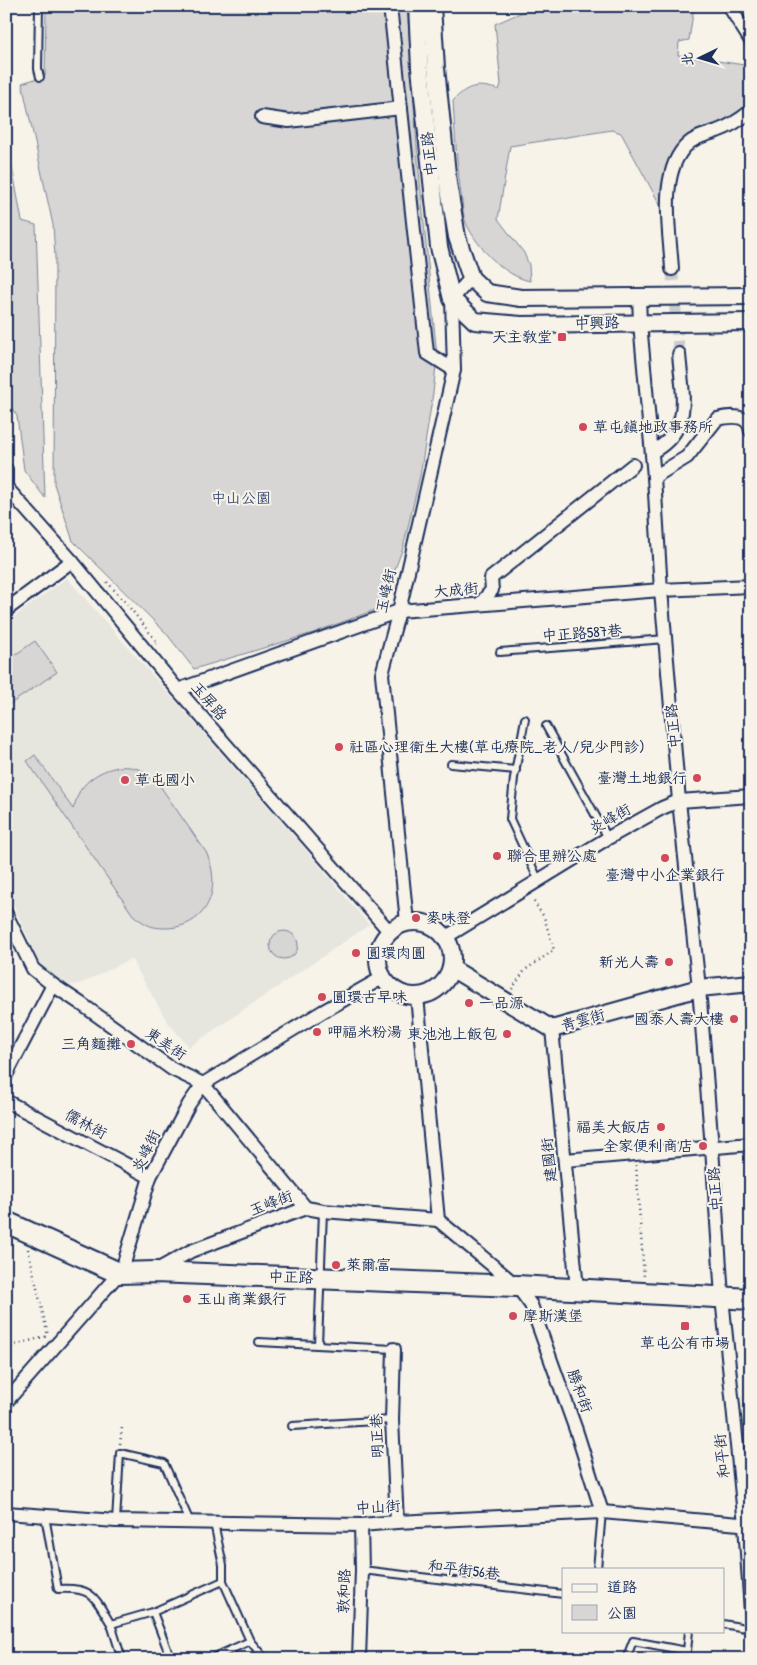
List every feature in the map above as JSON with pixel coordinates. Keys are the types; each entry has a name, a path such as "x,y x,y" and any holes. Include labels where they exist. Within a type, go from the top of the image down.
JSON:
{"main road":[{"name":"中正路","path":"15,1226 119,1273 155,1272 321,1278 722,1297"},
{"path":"722,1297 751,1299"}],"street":[{"path":"390,6 426,353 454,370"},
{"name":"中正路","path":"417,6 420,68 439,248 452,299"},
{"name":"中正路","path":"432,6 436,68 448,183 457,237 471,278"},
{"path":"729,6 751,41"},
{"path":"262,117 289,121 401,108"},
{"path":"672,269 668,212 669,184 673,163 689,143 702,135 730,125 751,111"},
{"path":"452,299 471,278"},
{"name":"中興路","path":"471,278 487,293 521,298 751,296"},
{"name":"中正路","path":"639,296 679,801 699,988 722,1297"},
{"name":"中興路","path":"452,299 475,321 482,322 521,325 751,322"},
{"name":"玉峰街","path":"407,922 382,674 399,611 454,370 452,299"},
{"path":"652,452 669,440 677,430 683,415 679,354"},
{"path":"654,477 687,457 717,420 742,418 748,423 751,431"},
{"path":"480,604 492,590 491,578 632,465"},
{"name":"玉屏路","path":"8,488 72,561 178,690 389,931"},
{"path":"6,610 72,561"},
{"name":"大成街","path":"178,690 399,611 661,590 751,586"},
{"name":"炎峰街","path":"446,937 608,838 662,808 679,801 751,796"},
{"name":"東美街","path":"6,914 33,969 52,986 80,1003 172,1069 203,1084 306,1208"},
{"path":"418,921 438,929 446,937 451,952 451,968 446,979 439,988 428,994 407,996 397,992 382,978 378,966 377,953 381,941 397,925 407,922 418,921"},
{"name":"青雲街","path":"451,968 552,1029 699,988 751,983"},
{"name":"炎峰街","path":"6,1402 122,1270 150,1177 189,1104 203,1084 382,978"},
{"path":"6,1076 52,986"},
{"path":"417,996 438,1220 517,1286"},
{"name":"建國街","path":"552,1029 577,1289"},
{"name":"儒林街","path":"6,1101 150,1177"},
{"path":"566,1160 751,1144"},
{"name":"玉峰街","path":"155,1272 190,1251 306,1208 323,1212 438,1220"},
{"name":"勝和街","path":"517,1286 531,1305 576,1430 602,1512"},
{"name":"和平街","path":"722,1297 748,1525 751,1611"},
{"name":"明正巷","path":"394,1349 392,1420 396,1522"},
{"name":"中山街","path":"6,1513 116,1521 361,1525 602,1512 748,1525"},
{"name":"敦和路","path":"359,1659 362,1570 361,1525"}],"lane":[{"path":"39,6 38,69 40,77"},
{"name":"玉屏路","path":"6,464 10,469 8,488"},
{"name":"中正路587巷","path":"500,652 666,639"},
{"path":"526,720 516,770 510,819 538,881"},
{"path":"546,726 608,838"},
{"path":"451,764 516,770"},
{"path":"318,1345 323,1212"},
{"path":"259,1342 394,1349"},
{"path":"292,1426 392,1420"},
{"path":"116,1521 120,1453 164,1463 190,1522"},
{"path":"596,1568 602,1512"},
{"path":"45,1516 58,1589 76,1588 92,1594 111,1624 122,1659"},
{"path":"214,1523 223,1565 223,1581 250,1641 265,1659"},
{"name":"和平街56巷","path":"362,1570 562,1594"},
{"path":"111,1624 153,1612 223,1581"},
{"path":"153,1612 171,1659"},
{"path":"724,1624 751,1629"},
{"path":"626,1659 633,1642 686,1651 689,1632"},
{"path":"210,1659 250,1641"}],"path":[{"path":"504,1000 525,970 554,950 544,918 526,889"},
{"path":"635,1154 646,1293"},
{"path":"15,1226 48,1336"},
{"path":"6,1347 70,1330"},
{"path":"120,1453 122,1427"}],"shaded area":[{"name":"草屯國小","path":"67,578 306,850 369,925 189,1047 167,1021 131,959 82,983 71,985 61,983 50,977 41,967 6,888 6,623"}],"green space":[{"name":"中山公園","path":"46,6 407,6 418,161 437,357 420,476 403,548 380,608 313,633 194,669 166,633 73,541 54,484 55,257 53,225 22,83 45,76"},
{"path":"536,6 583,6 589,11 595,12 671,9 672,6 694,6 689,40 679,42 678,55 751,66 751,116 703,139 679,156 665,214 621,133 612,130 510,146 498,219 524,253 529,265 530,281 511,273 492,259 484,251 466,223 455,139 453,101 463,92 473,87 479,86 499,90 501,84 495,24"},
{"path":"6,134 22,221 36,225 45,498 24,470 17,416 6,399"},
{"path":"35,641 57,672 6,707 6,661"},
{"path":"35,755 73,809 78,795 87,782 107,770 131,767 141,770 153,779 160,786 206,852 211,865 213,877 212,890 209,901 203,911 183,925 169,928 149,925 133,915 27,761"},
{"path":"284,931 294,935 298,945 294,955 284,959 274,955 270,945 274,935"}],"tunnel":[{"path":"672,269 679,354"}],"place":[{"name":"天主教堂","path":"562,337"},
{"name":"草屯鎮地政事務所","path":"583,427"},
{"name":"社區心理衛生大樓(草屯療院_老人/兒少門診)","path":"339,747"},
{"name":"臺灣土地銀行","path":"697,778"},
{"name":"草屯國小","path":"125,780"},
{"name":"聯合里辦公處","path":"497,856"},
{"name":"臺灣中小企業銀行","path":"665,858"},
{"name":"麥味登","path":"416,918"},
{"name":"圓環肉圓","path":"356,953"},
{"name":"新光人壽","path":"669,962"},
{"name":"圓環古早味","path":"322,997"},
{"name":"一品源","path":"469,1003"},
{"name":"國泰人壽大樓","path":"734,1019"},
{"name":"呷福米粉湯","path":"317,1032"},
{"name":"東池池上飯包","path":"507,1034"},
{"name":"三角麵攤","path":"131,1044"},
{"name":"福美大飯店","path":"661,1127"},
{"name":"全家便利商店","path":"703,1146"},
{"name":"萊爾富","path":"336,1265"},
{"name":"玉山商業銀行","path":"187,1299"},
{"name":"摩斯漢堡","path":"513,1316"},
{"name":"草屯公有市場","path":"685,1326"}]}
